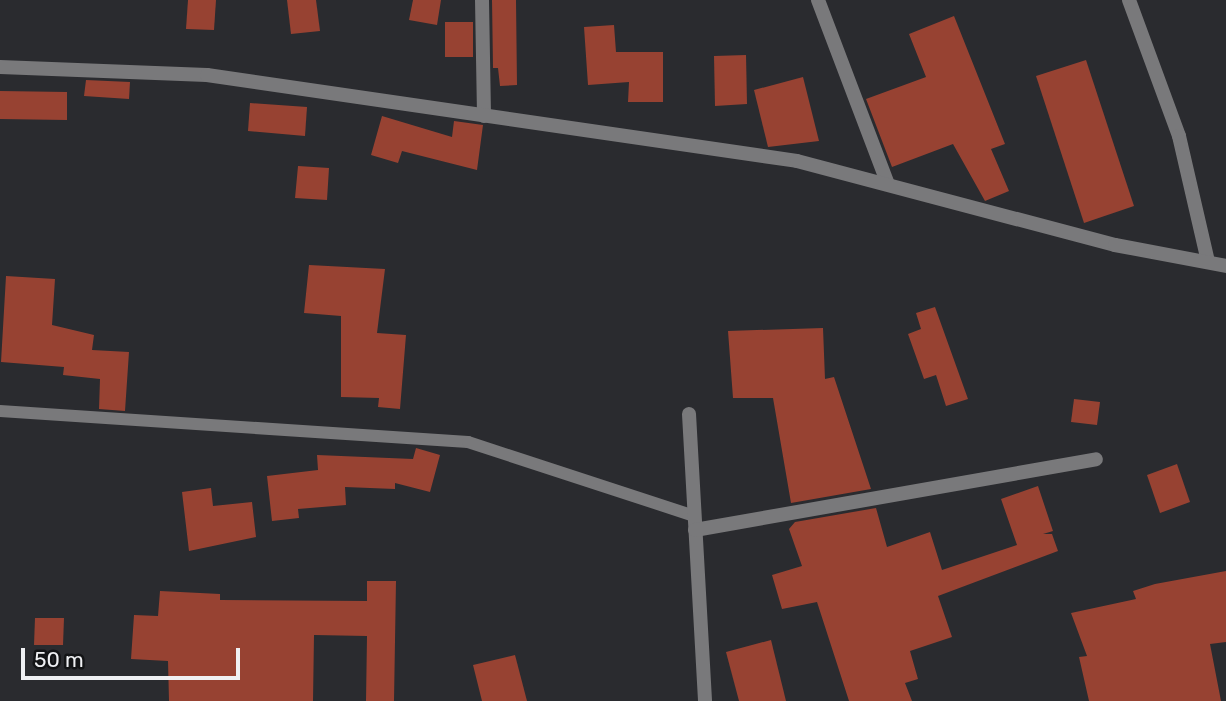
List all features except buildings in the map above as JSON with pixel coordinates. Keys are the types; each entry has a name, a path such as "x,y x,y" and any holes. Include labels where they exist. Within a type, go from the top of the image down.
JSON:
{"street":[{"path":"482,0 484,116"},
{"path":"818,0 888,184"},
{"path":"1129,0 1179,136 1208,262"},
{"path":"0,67 207,75 797,161 1115,245 1226,266"},
{"path":"689,414 705,701"},
{"path":"695,523 1096,459"}],"lane":[{"path":"0,411 468,442 695,523"}]}
